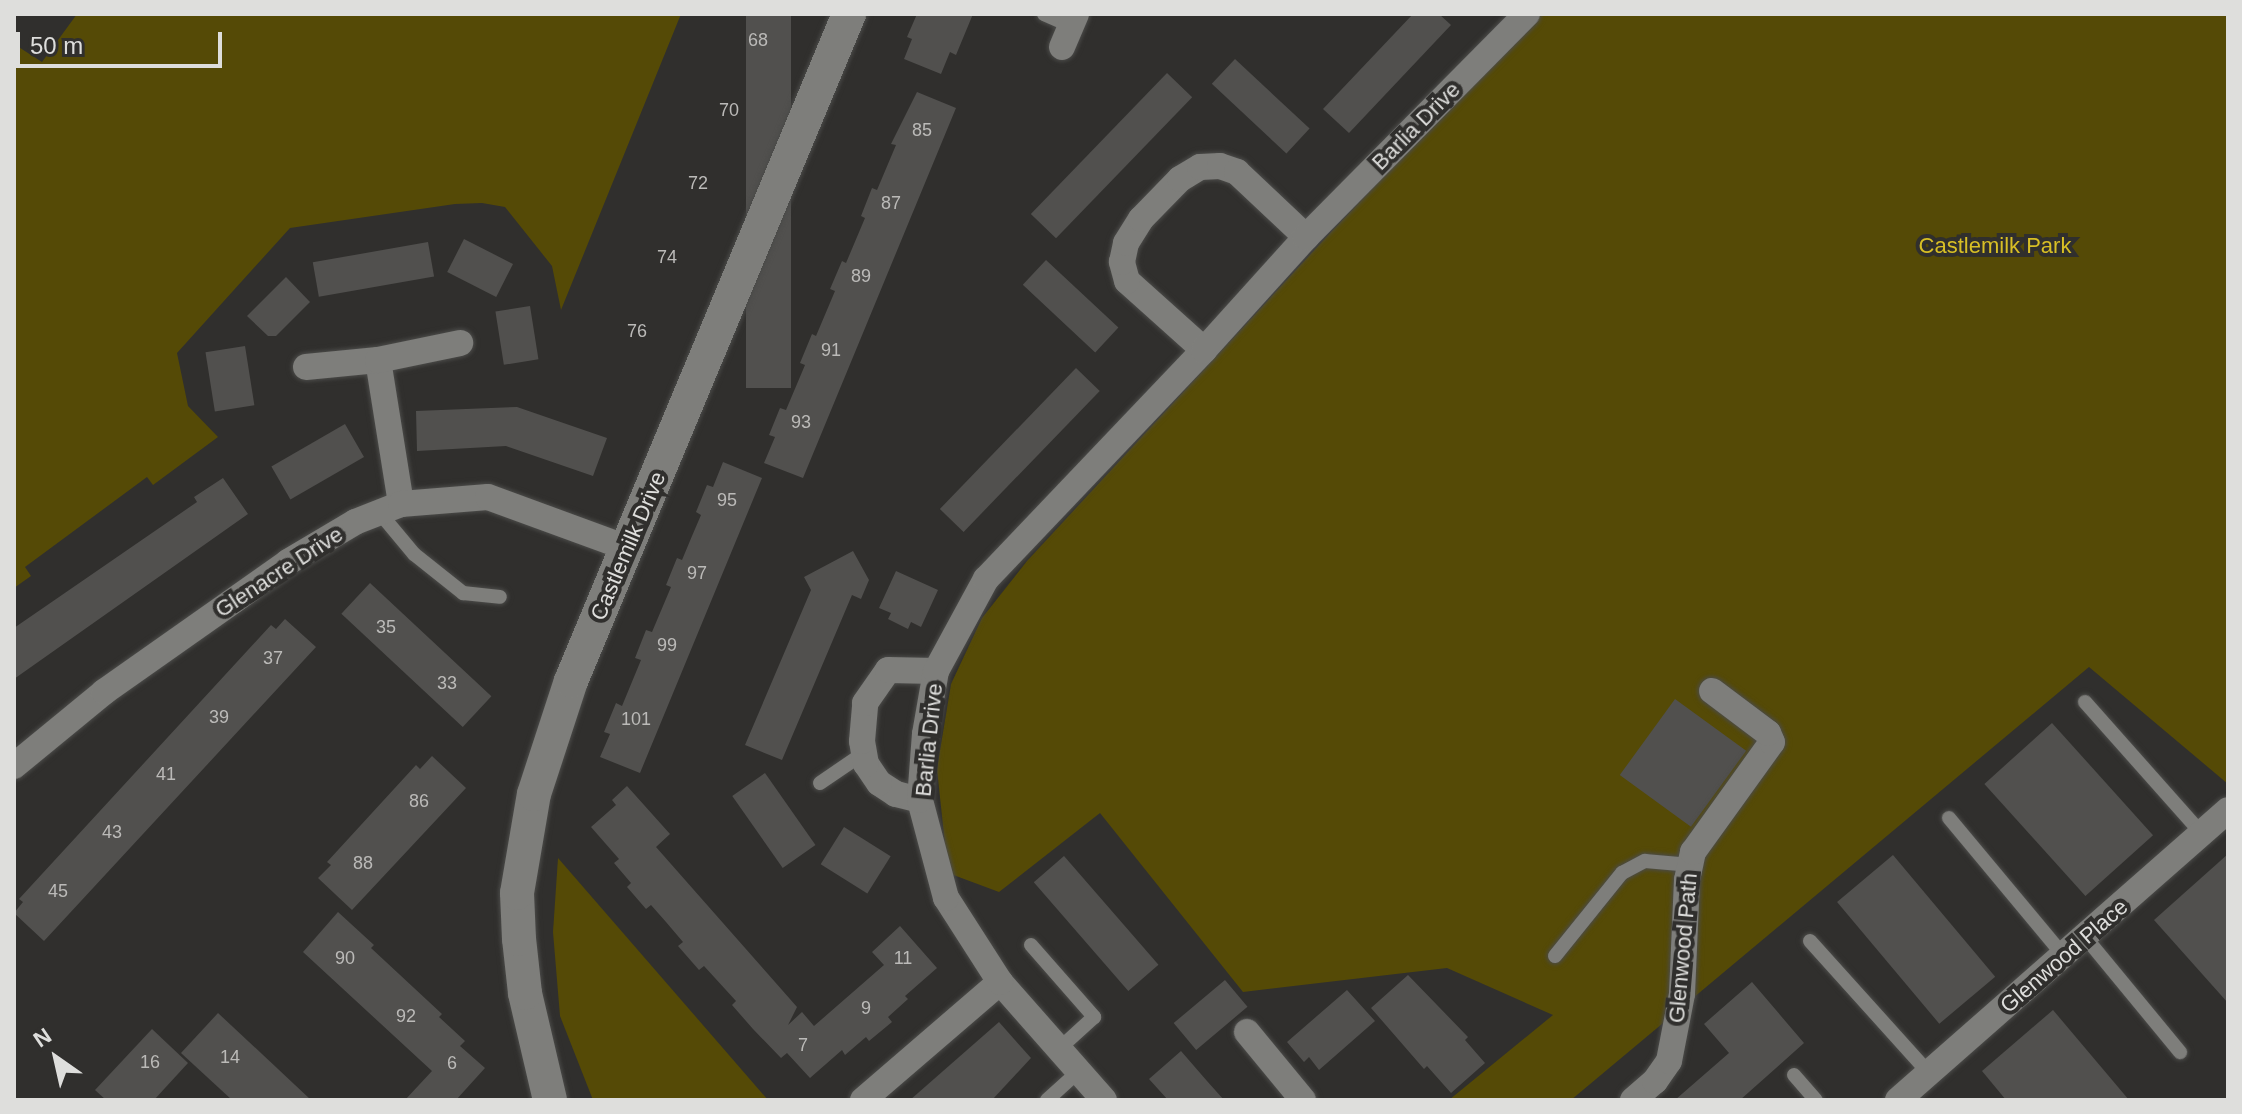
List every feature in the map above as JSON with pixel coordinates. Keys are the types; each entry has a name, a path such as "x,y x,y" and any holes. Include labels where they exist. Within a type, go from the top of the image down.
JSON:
{"street":[{"name":"Castlemilk Drive","path":"550,1100 525,993 519,939 517,893 523,842 534,794 565,696 849,14"},
{"name":"Barlia Drive","path":"1104,1100 1000,982 946,898 920,800 925,734 936,671 986,579 1204,350 1306,237 1527,14"},
{"path":"1204,350 1127,281 1122,262 1126,243 1141,219 1180,179 1200,167 1220,166 1237,172 1306,237"},
{"path":"306,367 378,360 460,343"},
{"path":"378,360 390,508"},
{"name":"Glenacre Drive","path":"14,766 104,692 288,562 390,508 488,497 627,548"},
{"path":"920,800 896,794 879,783 866,764 865,703 888,670 936,671"},
{"name":"Glenwood Path","path":"1633,1100 1655,1081 1669,1061 1682,994 1693,852 1772,742 1768,733 1712,691"},
{"name":"Glenwood Place","path":"1918,1090 2228,810"},
{"path":"863,1100 1000,982"},
{"path":"1247,1032 1303,1100"}],"lane":[{"path":"1044,14 1069,29"},
{"path":"390,508 414,554 463,593 500,597"},
{"path":"2085,702 2202,834"},
{"path":"820,783 864,753"},
{"path":"1949,818 2065,957"},
{"path":"1555,956 1622,873 1645,861 1691,865"},
{"path":"2086,938 2180,1052"},
{"path":"1810,941 1918,1090"},
{"path":"1031,945 1094,1017 1059,1049"},
{"path":"1047,1100 1079,1071"},
{"path":"1794,1075 1816,1100"}],"green space":[{"path":"77,14 681,14 561,310 552,266 505,207 482,203 455,204 290,228 177,353 188,406 218,437 153,485 147,477 25,567 31,576 14,588 14,44 42,62"},
{"name":"Castlemilk Park","path":"1539,14 2228,14 2228,784 2089,667 1571,1100 1449,1100 1553,1015 1447,968 1243,992 1100,813 999,892 948,873 937,769 951,684 982,618 1027,561 1332,231"},
{"path":"558,858 768,1100 593,1100 560,1016 553,932"}],"building":[{"path":"746,14 791,14 791,388 746,388"},
{"path":"917,14 973,14 956,55 950,52 941,74 904,59 912,39 907,37"},
{"path":"1413,14 1439,14 1451,25 1349,133 1323,109"},
{"path":"1235,59 1310,129 1286,153 1212,84"},
{"path":"1167,73 1192,97 1056,238 1031,214"},
{"path":"917,92 956,108 803,478 764,463 775,437 769,435 780,408 786,410 805,365 800,363 812,334 816,336 835,291 830,289 842,261 846,263 865,218 861,216 872,188 877,190 896,145 891,144"},
{"path":"464,239 513,264 496,297 447,272"},
{"path":"428,242 434,276 319,297 313,262"},
{"path":"1046,260 1118,328 1095,352 1023,285"},
{"path":"286,277 310,302 276,336 268,336 247,316"},
{"path":"530,306 538,359 504,365 495,311"},
{"path":"245,346 254,405 215,412 205,352"},
{"path":"1076,368 1100,391 964,532 940,509"},
{"path":"517,407 607,438 593,476 506,446 417,451 416,411"},
{"path":"345,424 364,457 290,499 271,466"},
{"path":"723,462 762,478 640,773 600,757 610,734 604,732 616,703 622,706 641,660 635,658 646,630 652,632 671,587 666,585 677,558 682,560 701,515 696,512 707,485 713,487"},
{"path":"223,478 248,514 14,679 14,628 197,502 194,497"},
{"path":"853,551 869,580 861,599 852,595 782,760 745,745 811,590 804,577"},
{"path":"896,571 938,590 921,627 911,622 908,629 888,619 891,613 879,608"},
{"path":"370,583 491,696 463,727 341,614"},
{"path":"285,619 316,647 44,941 14,913 23,902 19,899 271,625 276,629"},
{"path":"1675,699 1746,751 1691,827 1620,775"},
{"path":"2052,723 2153,835 2085,896 1984,784"},
{"path":"432,756 466,788 352,910 318,878 331,865 327,862 416,765 420,769"},
{"path":"765,773 815,845 783,868 732,796"},
{"path":"627,786 670,834 656,847 797,1007 788,1025 802,1012 814,1026 884,965 872,952 900,926 937,968 905,996 908,999 888,1017 892,1022 869,1041 866,1037 845,1055 842,1050 810,1078 787,1053 781,1058 753,1029 732,1005 736,1001 704,966 699,970 678,946 683,942 651,905 646,909 627,887 631,883 614,863 619,859 591,827 616,805 612,800"},
{"path":"844,827 891,856 867,893 821,864"},
{"path":"2228,854 2228,1003 2154,920"},
{"path":"1893,855 1995,977 1939,1024 1837,902"},
{"path":"1064,856 1158,965 1128,991 1034,882"},
{"path":"338,912 374,945 371,948 442,1014 439,1017 465,1041 460,1046 485,1068 456,1100 405,1100 432,1071 303,952"},
{"path":"1408,975 1468,1037 1465,1040 1485,1063 1451,1093 1427,1066 1424,1069 1371,1008"},
{"path":"1225,980 1247,1007 1196,1050 1174,1023"},
{"path":"1752,982 1804,1043 1740,1100 1675,1100 1729,1053 1704,1024"},
{"path":"1347,990 1375,1021 1319,1070 1309,1057 1304,1062 1287,1042"},
{"path":"2053,1010 2129,1100 2006,1100 1982,1071"},
{"path":"218,1013 311,1100 232,1100 181,1053"},
{"path":"999,1022 1031,1058 992,1100 910,1100"},
{"path":"152,1029 188,1063 154,1100 106,1100 95,1090"},
{"path":"1181,1051 1224,1100 1168,1100 1149,1079"}]}
